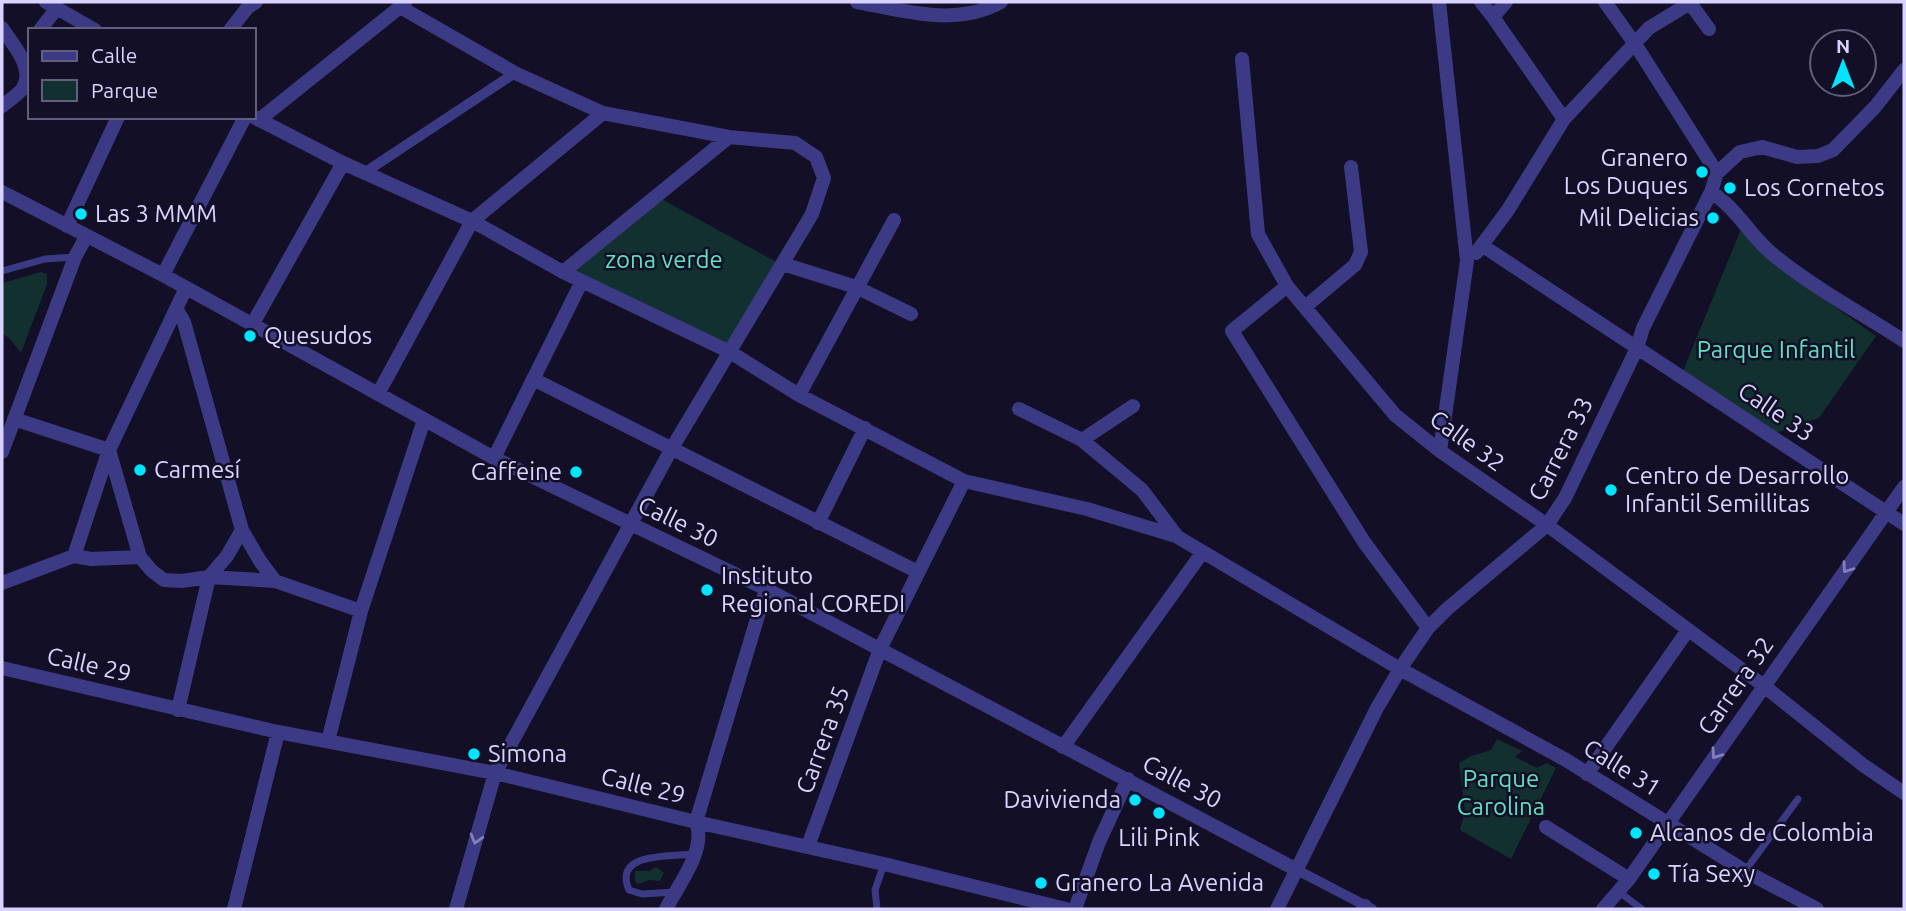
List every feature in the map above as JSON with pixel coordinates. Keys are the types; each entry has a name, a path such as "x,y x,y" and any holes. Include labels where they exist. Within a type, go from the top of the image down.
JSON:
{"street":[{"path":"232,28 248,7 256,2"},
{"path":"857,2 932,17 985,11 1002,2"},
{"path":"1439,2 1467,261 1440,451"},
{"path":"1481,2 1564,119"},
{"path":"1493,18 1506,2"},
{"path":"1605,2 1717,173 1740,152 1762,147 1797,157 1818,156 1833,150 1875,107 1904,70"},
{"path":"1467,261 1483,246 1564,119 1649,27 1688,3 1692,4 1709,29"},
{"path":"256,116 403,4 515,74 603,113 729,137 795,143 816,157 824,178 812,214 672,448 495,773 456,909"},
{"path":"41,28 52,5 92,28"},
{"path":"2,28 25,64 27,77 22,89 2,106"},
{"path":"20,55 28,45"},
{"name":"Calle 32","path":"1242,59 1258,234 1287,286 1395,415 1440,451 1547,525 1764,686 1863,765 1904,793"},
{"path":"364,173 515,74"},
{"path":"377,394 472,221 603,113"},
{"path":"67,226 117,119"},
{"path":"163,275 252,119"},
{"path":"255,119 364,173 472,221 563,272 730,352 799,395 964,481 1087,509 1176,536"},
{"path":"563,272 729,137"},
{"path":"252,325 343,163"},
{"path":"1305,307 1355,265 1361,252 1351,167"},
{"name":"Carrera 33","path":"1277,909 1377,708 1428,628 1547,525 1565,498 1637,348 1643,328 1668,275 1711,192 1717,173"},
{"name":"Calle 30","path":"2,192 163,275 494,458 766,589 1367,908"},
{"path":"1711,192 1733,209 1756,241 1777,258 1814,285 1904,341"},
{"path":"799,395 894,220"},
{"path":"2,452 75,257 86,237"},
{"name":"Calle 33","path":"1483,246 1904,524"},
{"path":"783,264 856,287 911,314"},
{"path":"494,458 582,281"},
{"path":"1287,286 1232,331 1364,542 1428,628"},
{"path":"74,556 109,450 186,288"},
{"path":"177,310 184,322 242,530 275,581"},
{"path":"533,379 918,572"},
{"path":"1082,440 1133,406"},
{"path":"1019,409 1082,440 1142,491 1176,536"},
{"path":"14,419 109,450"},
{"path":"328,741 361,611 424,420"},
{"path":"818,523 866,428"},
{"path":"109,450 140,557 164,580 182,581 209,577 275,581 361,611"},
{"name":"Carrera 35","path":"808,846 880,649 964,481"},
{"name":"Carrera 32","path":"1603,909 1629,879 1904,487"},
{"path":"178,710 209,577 227,556 242,530"},
{"name":"Calle 31","path":"1176,536 1401,669 1566,760 1745,871 1818,909"},
{"path":"1063,747 1202,553"},
{"path":"2,583 74,556 91,559 140,557"},
{"path":"672,903 695,854 700,832 696,822 766,589"},
{"path":"1587,774 1688,630"},
{"name":"Calle 29","path":"2,668 278,732 495,773 1066,909"},
{"path":"234,909 278,732"},
{"path":"1075,909 1099,842 1128,779"},
{"path":"1546,827 1629,879"}],"lane":[{"path":"2,271 45,259 75,257"},
{"path":"1745,871 1798,799"},
{"path":"672,903 629,890 624,878 625,870 634,862 695,854"},
{"path":"877,909 875,890 884,864"},
{"path":"1619,892 1642,909"}],"green space":[{"name":"zona verde","path":"658,197 780,264 730,348 567,272"},
{"name":"Parque Infantil","path":"1741,229 1821,297 1876,336 1819,418 1775,433 1683,371"},
{"path":"41,272 47,274 47,284 21,353 2,333 2,283"},
{"name":"Parque Carolina","path":"1497,739 1522,751 1515,757 1537,768 1546,763 1556,768 1511,859 1460,830 1465,811 1459,763 1491,750"},
{"path":"656,867 664,873 660,881 649,880 639,884 635,882 635,871 649,871"}],"place":[{"name":"Granero Los Duques","path":"1702,172"},
{"name":"Los Cornetos","path":"1730,188"},
{"name":"Las 3 MMM","path":"81,214"},
{"name":"Mil Delicias","path":"1713,218"},
{"name":"Quesudos","path":"250,336"},
{"name":"Carmesí","path":"140,470"},
{"name":"Caffeine","path":"576,472"},
{"name":"Centro de Desarrollo Infantil Semillitas","path":"1611,490"},
{"name":"Instituto Regional COREDI","path":"707,590"},
{"name":"Simona","path":"474,754"},
{"name":"Davivienda","path":"1135,800"},
{"name":"Lili Pink","path":"1159,813"},
{"name":"Alcanos de Colombia","path":"1636,833"},
{"name":"Tía Sexy","path":"1654,874"},
{"name":"Granero La Avenida","path":"1041,883"}]}
